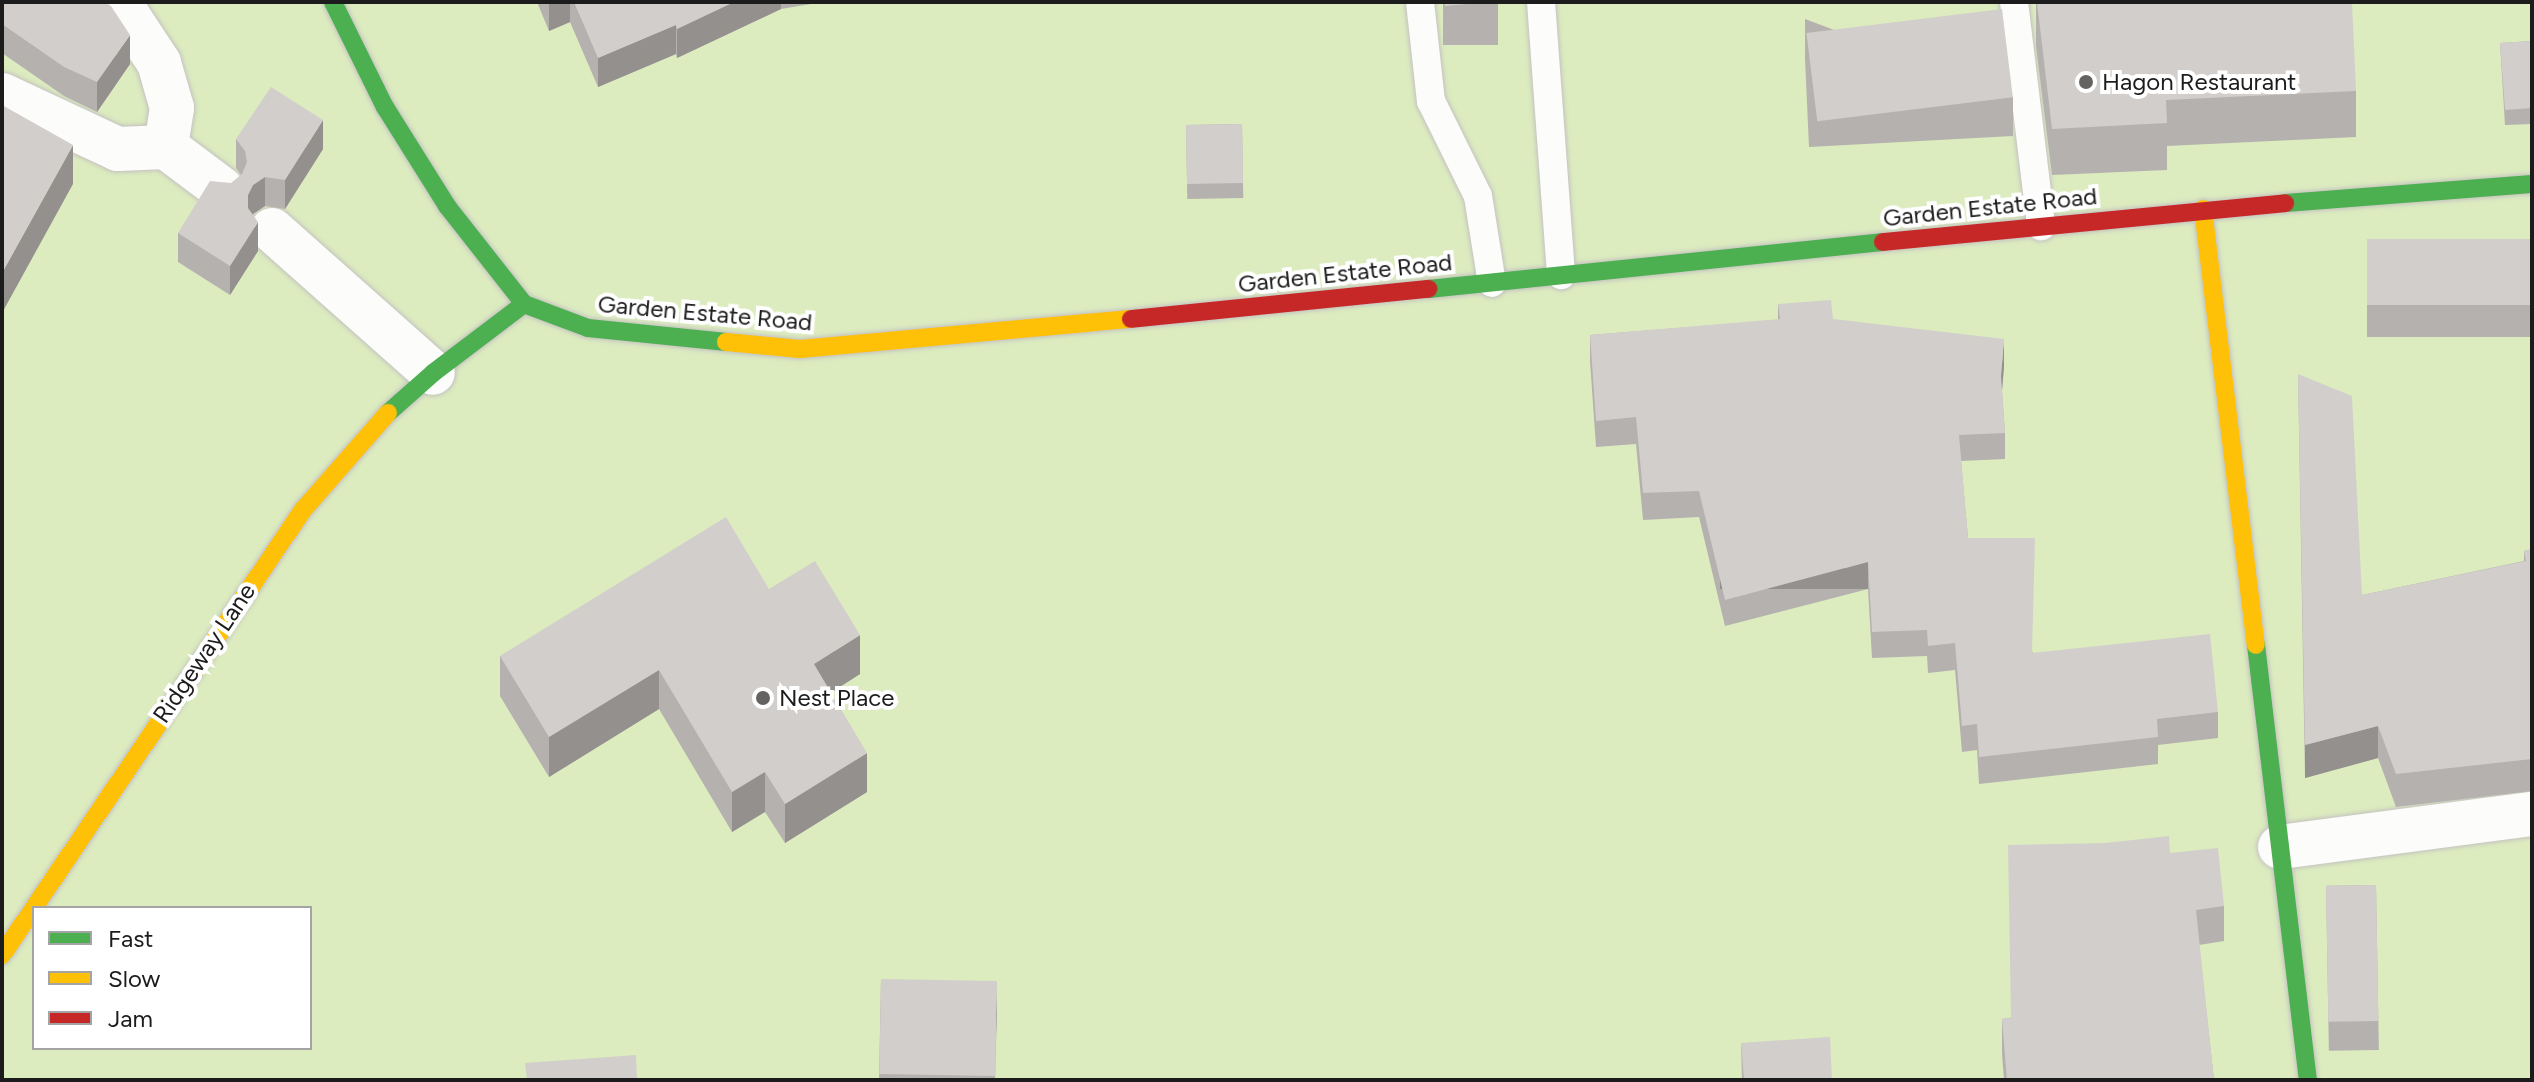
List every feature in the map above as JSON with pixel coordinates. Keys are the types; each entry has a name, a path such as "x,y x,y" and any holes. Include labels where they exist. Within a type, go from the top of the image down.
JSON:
{"street":[{"path":"119,2 159,63 172,108 166,147"},
{"path":"333,2 385,107 447,206 524,304"},
{"path":"2,95 118,149 166,147 222,189"},
{"name":"Garden Estate Road","path":"524,304 588,328 800,349 1492,283 2203,209 2532,184"},
{"path":"2203,209 2308,1080"},
{"path":"272,230 433,373"},
{"name":"Ridgeway Lane","path":"6,942 303,510 374,426 433,373 524,304"},
{"path":"2280,847 2532,814"}],"lane":[{"path":"1420,2 1431,101 1478,196 1492,283"},
{"path":"1541,2 1561,275"},
{"path":"2014,2 2041,226"}],"green space":[{"path":"2,2 2532,2 2532,1080 2,1080"}],"building":[{"path":"2,2 105,2 130,35 97,82 64,67 2,24"},
{"path":"574,2 734,2 677,29 676,25 598,58"},
{"path":"1444,2 1489,2 1445,6"},
{"path":"2037,2 2352,2 2356,91 2166,100 2167,123 2052,129"},
{"path":"2002,9 2013,97 1817,121 1806,33"},
{"path":"2532,41 2532,108 2505,110 2500,43"},
{"path":"271,87 323,120 285,180 265,177 253,185 248,195 248,208 258,222 230,266 178,233 210,181 231,183 242,174 247,162 245,151 236,139"},
{"path":"2,105 73,145 2,273"},
{"path":"1242,124 1243,183 1187,184 1186,125"},
{"path":"2367,239 2532,239 2532,305 2367,305"},
{"path":"1831,300 1833,319 2004,339 2001,376 2005,433 1959,435 1968,538 2035,538 2032,653 2210,634 2218,712 2157,719 2158,737 1979,757 1977,724 1962,726 1955,643 1928,646 1927,630 1872,632 1868,562 1725,600 1699,491 1643,493 1636,417 1596,421 1590,335 1780,319 1778,304"},
{"path":"2298,374 2352,396 2362,595 2526,561 2524,551 2532,549 2532,759 2396,774 2378,726 2305,745"},
{"path":"726,517 769,589 815,561 860,635 814,664 867,753 785,804 765,772 732,792 659,670 549,737 500,656"},
{"path":"2169,836 2170,853 2218,848 2224,906 2196,910 2214,1080 2007,1080 2002,1019 2011,1018 2008,845 2105,843"},
{"path":"2376,885 2378,1021 2328,1022 2326,886"},
{"path":"881,979 997,981 995,1076 879,1074"},
{"path":"1830,1037 1832,1080 1744,1080 1741,1043"},
{"path":"636,1055 637,1080 527,1080 525,1063"}],"traffic: fast":[{"path":"333,2 385,107 447,206 524,304 588,328 726,342"},
{"path":"2285,203 2532,184"},
{"path":"1428,289 1883,242"},
{"path":"388,413 433,373 524,304"},
{"path":"2256,645 2308,1080"}],"traffic: slow":[{"path":"2203,209 2256,645"},
{"path":"726,342 800,349 1131,319"},
{"path":"35,906 303,510 388,413"},
{"path":"2,955 32,911"}],"traffic: jam":[{"path":"1883,242 2285,203"},
{"path":"1131,319 1428,289"}],"place":[{"name":"Hagon Restaurant","path":"2086,82"},
{"name":"Nest Place","path":"763,698"}]}
